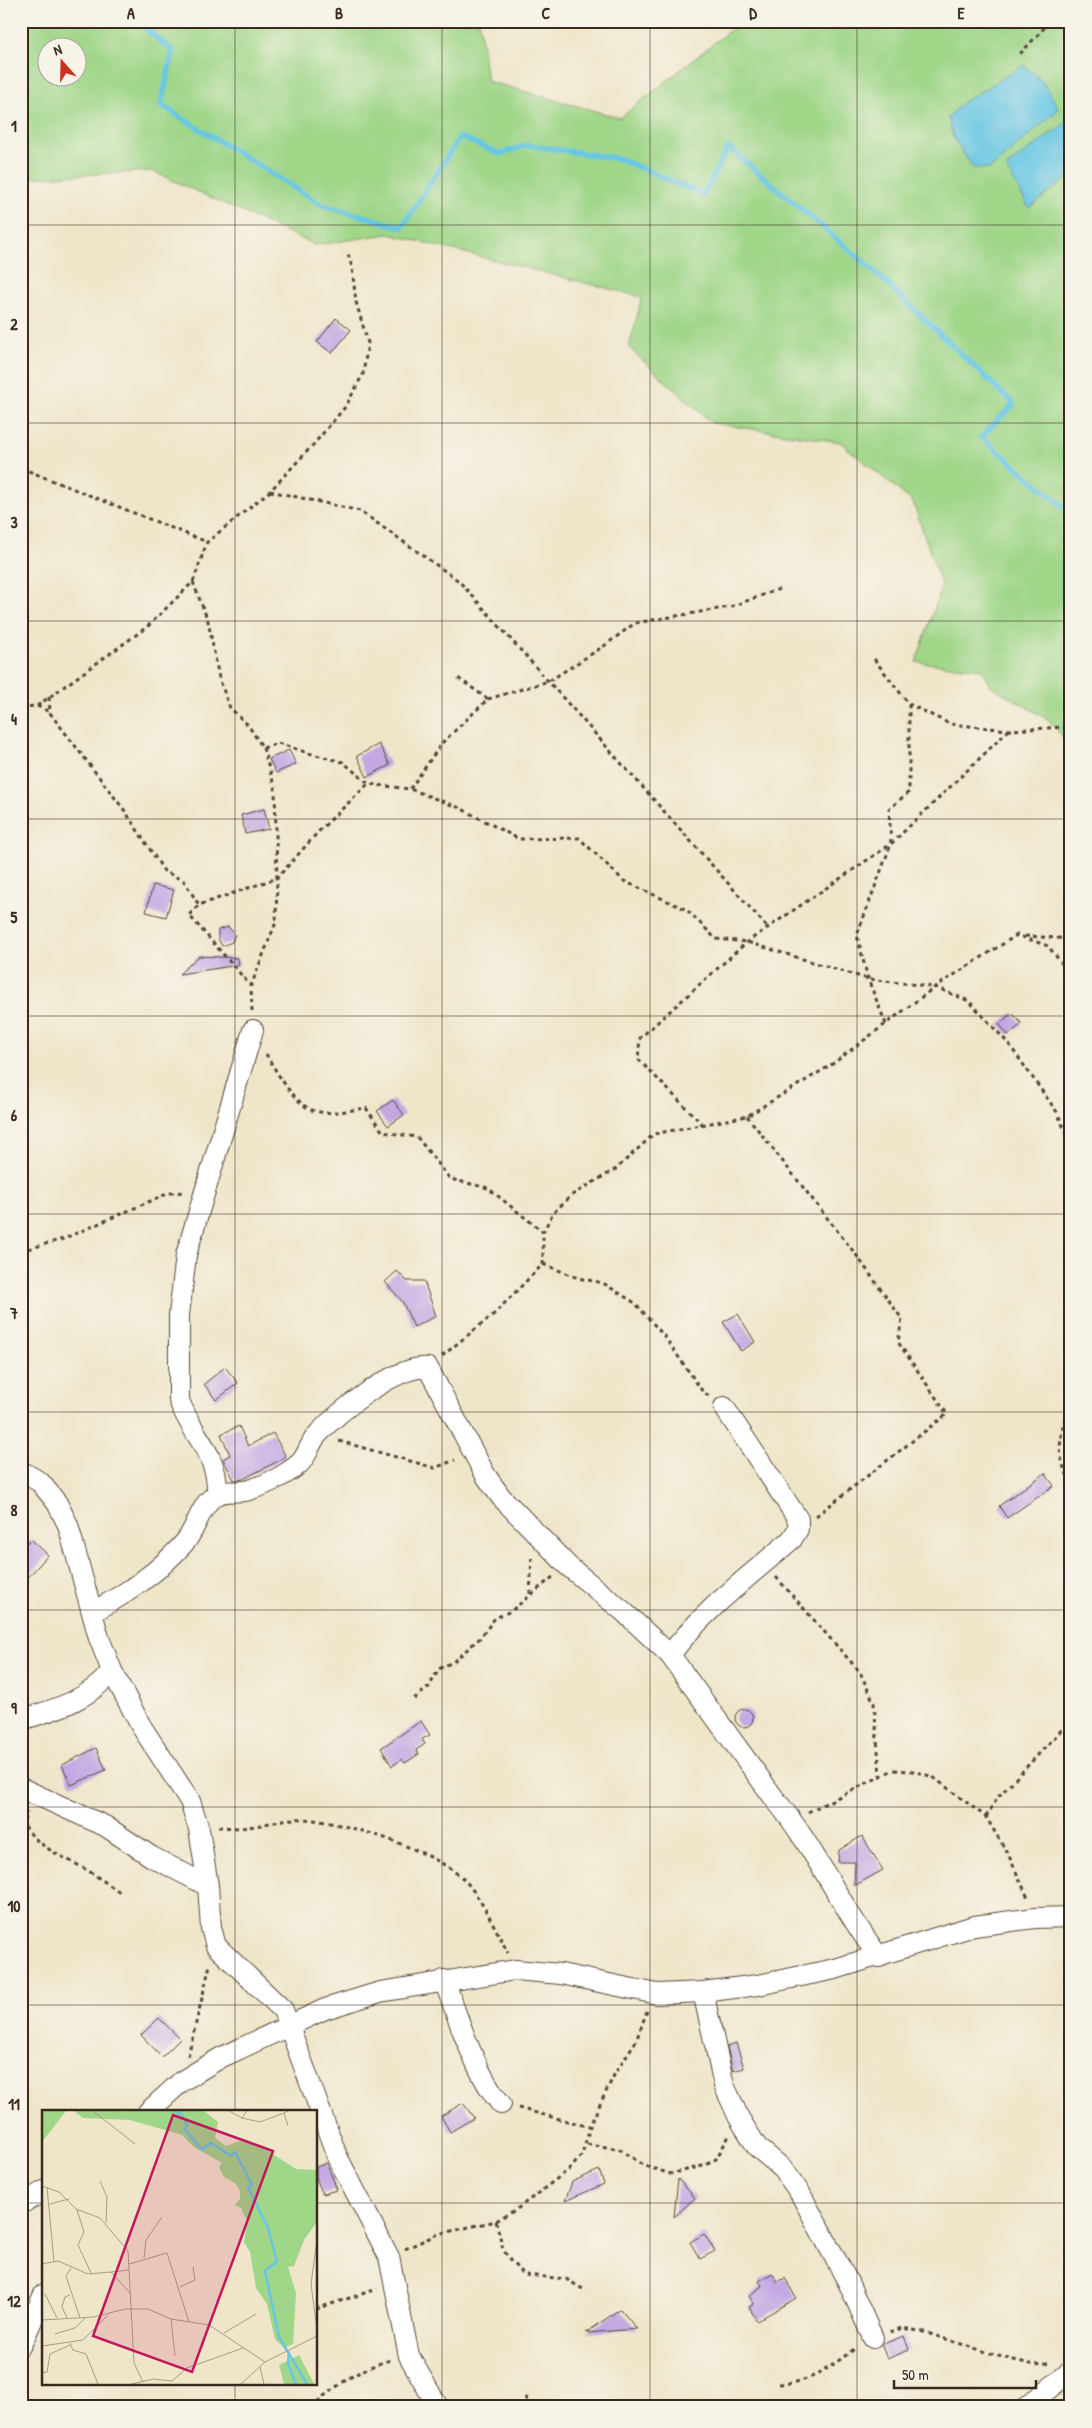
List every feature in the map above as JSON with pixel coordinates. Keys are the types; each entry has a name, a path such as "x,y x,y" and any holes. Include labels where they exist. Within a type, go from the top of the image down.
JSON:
{"street":[{"path":"217,1494 218,1477 214,1464 183,1412 177,1390 179,1315 186,1256 253,1030"},
{"path":"93,1612 126,1594 155,1571 186,1541 208,1502 217,1494 226,1491 250,1490 289,1471 301,1462 318,1434 371,1391 408,1371 417,1368 428,1368 486,1476 517,1516 568,1566 623,1611 670,1655 792,1820 856,1927 879,1957"},
{"path":"670,1655 680,1642 725,1597 792,1540 798,1529 798,1519 724,1406"},
{"path":"21,1471 40,1482 56,1503 68,1525 99,1638 112,1671 141,1726 190,1800 199,1829 208,1886 211,1928 216,1946 283,2010 337,2156 389,2257 409,2356 438,2407"},
{"path":"21,1720 86,1696 102,1685 112,1671"},
{"path":"21,1788 105,1826 152,1857 208,1886"},
{"path":"150,2110 182,2081 220,2058 325,2009 380,1992 444,1980 515,1970 561,1974 657,1994 702,1992 758,1986 879,1957 974,1926 1035,1918 1071,1917"},
{"path":"444,1980 464,2034 485,2082 500,2104"},
{"path":"702,1992 724,2085 739,2118 757,2147 783,2169 800,2193 848,2282 873,2338"},
{"path":"21,2204 42,2192"},
{"path":"21,2345 42,2298"},
{"path":"1026,2407 1063,2367"}],"path":[{"path":"1020,54 1044,28 1036,21"},
{"path":"21,708 37,706 147,627 193,582 207,542 270,491 346,406 363,374 368,343 356,302 347,251"},
{"path":"21,468 207,542"},
{"path":"270,491 360,511 459,581 768,928"},
{"path":"193,582 208,621 219,678 230,708 248,725 262,748 275,788 276,922 251,986 253,1030 285,1086 311,1110 332,1113 366,1108 383,1132 417,1137 450,1179 488,1188 543,1232"},
{"path":"410,789 442,743 488,699 549,681 604,646 635,623 730,607 782,588"},
{"path":"874,659 909,704 950,724 1009,730 1066,727 1071,735"},
{"path":"458,678 488,699"},
{"path":"49,697 50,713"},
{"path":"886,1024 868,978 857,935 891,844 889,809 909,792 909,704"},
{"path":"37,706 50,713 125,811 164,871 184,881 199,905"},
{"path":"703,1125 638,1059 640,1038 747,942 891,844 1009,730"},
{"path":"262,748 278,743 308,754 343,762 368,784 410,789 460,808 519,839 579,838 624,881 687,910 716,939 747,942 868,978 935,987 969,1001 1008,1043 1057,1112 1071,1145"},
{"path":"251,986 189,915 199,905 277,878 320,830 368,784"},
{"path":"1016,935 1048,946 1071,975"},
{"path":"428,1368 494,1314 543,1264 543,1232 553,1213 572,1195 616,1169 654,1134 747,1116 831,1065 935,987 1016,935 1071,939"},
{"path":"747,1116 856,1256 902,1320 898,1342 947,1414 798,1529"},
{"path":"21,1250 63,1239 169,1193 206,1191"},
{"path":"543,1264 578,1278 603,1283 635,1303 664,1336 703,1392 724,1406"},
{"path":"1071,1403 1063,1424 1059,1451 1071,1480"},
{"path":"334,1442 342,1440 435,1468"},
{"path":"530,1595 533,1530"},
{"path":"764,1564 860,1672 874,1703 880,1775"},
{"path":"414,1699 429,1687 440,1669 454,1661 480,1638 495,1618 510,1611 568,1566"},
{"path":"986,1817 998,1797 1071,1720"},
{"path":"792,1820 880,1775 899,1771 913,1771 933,1777 986,1817 1008,1854 1028,1897 1035,1918"},
{"path":"199,1829 247,1828 275,1821 304,1818 356,1829 409,1848 446,1865 467,1884 490,1918 515,1970"},
{"path":"21,1819 35,1840 57,1856 85,1869 122,1892"},
{"path":"182,2081 216,1946"},
{"path":"389,2257 438,2234 496,2221 517,2209 571,2168 582,2155 590,2126 615,2073 636,2041 644,2016 657,1994"},
{"path":"500,2104 590,2126"},
{"path":"586,2144 619,2150 645,2166 671,2174 706,2165 716,2159 739,2118"},
{"path":"496,2221 503,2249 511,2262 525,2274 566,2279 586,2291"},
{"path":"318,2308 394,2284"},
{"path":"779,2384 798,2384 822,2373 858,2346 873,2338 902,2328 924,2332 1005,2358 1031,2364 1063,2367"},
{"path":"311,2407 352,2376 379,2363 409,2356"},
{"path":"525,2397 530,2407"},
{"path":"859,2407 873,2399 880,2400 887,2407"}],"green space":[{"path":"21,21 479,21 487,81 620,118 739,23 1071,21 1071,747 1049,720 991,686 982,669 916,662 942,586 913,502 840,442 712,423 629,348 642,297 389,234 315,245 152,171 21,178"}],"water":[{"path":"1024,65 1042,81 1059,109 990,169 973,168 953,137 948,118 962,103"},
{"path":"1071,119 1071,175 1029,208 1006,167"}],"building":[{"path":"336,318 351,330 332,353 317,342"},
{"path":"379,744 390,765 367,777 357,756"},
{"path":"289,750 296,764 276,773 269,759"},
{"path":"264,809 269,829 245,834 241,815"},
{"path":"153,885 174,890 166,917 146,912"},
{"path":"228,927 235,934 232,942 222,946 218,938 218,930"},
{"path":"199,956 238,958 239,965 179,974"},
{"path":"1012,1013 1022,1024 1008,1035 999,1024"},
{"path":"393,1100 404,1115 388,1126 377,1111"},
{"path":"397,1271 407,1281 424,1281 436,1316 414,1327 402,1301 385,1282"},
{"path":"738,1314 755,1342 741,1351 723,1322"},
{"path":"225,1367 238,1383 216,1400 204,1384"},
{"path":"239,1426 248,1446 273,1433 286,1457 243,1479 234,1480 223,1459 230,1455 221,1434"},
{"path":"1045,1473 1054,1486 1007,1518 999,1506"},
{"path":"31,1539 48,1555 21,1585 21,1549"},
{"path":"744,1709 751,1711 753,1718 751,1725 744,1727 737,1725 735,1718 737,1711"},
{"path":"421,1721 430,1735 422,1739 425,1744 416,1750 419,1754 405,1763 402,1759 392,1766 381,1748"},
{"path":"96,1748 106,1770 71,1785 62,1765"},
{"path":"862,1836 883,1870 854,1886 855,1862 838,1862 839,1850"},
{"path":"159,2018 180,2039 162,2057 141,2035"},
{"path":"736,2043 744,2068 733,2071 727,2046"},
{"path":"463,2103 474,2118 450,2132 441,2116"},
{"path":"327,2163 337,2190 322,2194 318,2183 318,2166"},
{"path":"599,2170 604,2184 565,2201 572,2182"},
{"path":"678,2179 695,2198 674,2217"},
{"path":"704,2234 715,2251 700,2259 690,2242"},
{"path":"772,2273 778,2282 785,2278 796,2298 757,2321 749,2307 754,2304 749,2296 762,2286 759,2281"},
{"path":"620,2309 637,2329 586,2333"},
{"path":"904,2336 909,2350 887,2359 883,2344"}],"waterway":[{"path":"136,21 173,51 161,105 322,205 402,227 460,137 500,154 527,145 620,159 704,195 728,147 865,263 1014,404 981,437 1071,513"}]}
